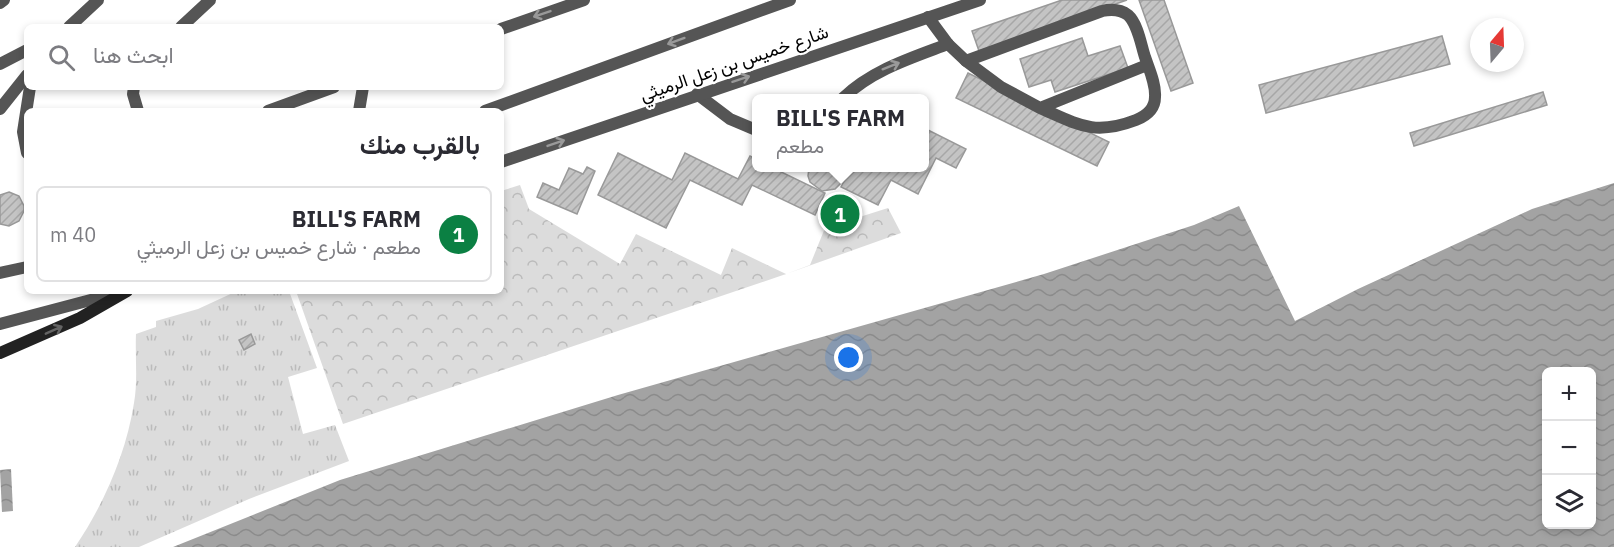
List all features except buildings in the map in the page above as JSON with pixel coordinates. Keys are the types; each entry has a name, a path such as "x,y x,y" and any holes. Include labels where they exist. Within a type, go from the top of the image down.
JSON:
{"street":[{"path":"0,3 4,0"},
{"path":"71,24 98,0"},
{"path":"184,24 210,0"},
{"path":"504,28 584,0"},
{"path":"493,108 790,0"},
{"name":"شارع خميس بن زعل الرميثي","path":"504,161 980,0"},
{"path":"928,17 948,44 966,61 1001,87 1070,122 1094,128 1117,126 1142,117 1154,105 1155,97 1147,65 1132,19 1126,14 1110,9 966,61"},
{"path":"849,94 865,80 883,70 948,44"},
{"path":"0,64 24,52"},
{"path":"1040,108 1147,65"},
{"path":"0,109 24,79"},
{"path":"27,108 30,90"},
{"path":"134,90 137,108"},
{"path":"276,108 326,90"},
{"path":"359,108 362,90"},
{"path":"697,94 729,119 752,128"},
{"path":"0,273 24,268"},
{"path":"0,324 115,294"},
{"path":"0,353 80,318 121,294"}],"green space":[{"path":"520,185 529,209 620,264 636,234 721,275 732,248 786,274 343,424 297,294 504,294 504,190"},
{"path":"888,208 901,233 786,274 810,265 825,228"},
{"path":"230,294 290,294 317,368 288,377 303,434 335,425 349,461 249,499 139,547 75,547 104,496 125,441 135,395 136,334 156,327 156,321 198,309"}],"water":[{"path":"1614,183 1614,547 173,547 340,480 618,395 1044,274 1194,225 1239,206 1295,321 1358,289 1532,209"},
{"path":"11,469 13,511 2,512 0,470"}],"place":[{"name":"BILL'S FARM","path":"840,214"}]}
